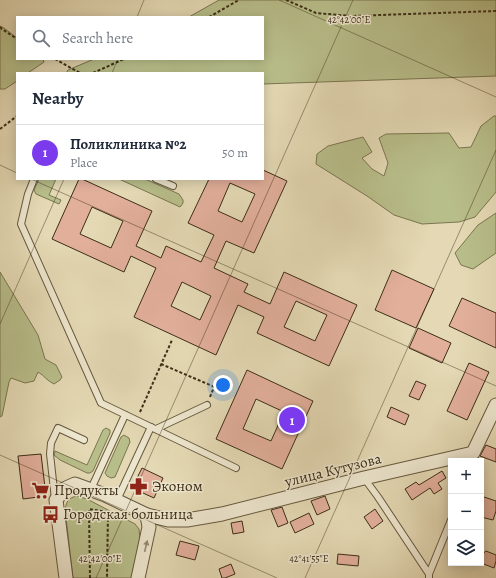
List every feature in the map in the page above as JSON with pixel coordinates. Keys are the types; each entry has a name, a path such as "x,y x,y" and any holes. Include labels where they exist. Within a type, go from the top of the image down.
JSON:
{"street":[{"name":"улица Кутузова","path":"56,500 64,489 75,484 91,489 147,515 168,520 187,520 222,514 364,478 472,457 496,405"},
{"path":"56,500 66,578"},
{"path":"138,578 149,527 147,515"}],"lane":[{"path":"34,180 28,194 21,224 100,403 236,468"},
{"path":"158,180 173,186"},
{"path":"116,500 153,428 207,405"},
{"path":"91,489 125,415"},
{"path":"56,500 50,454 51,443 58,428 84,440"},
{"path":"364,478 429,576"},
{"path":"429,576 448,528"}],"path":[{"path":"211,16 239,0"},
{"path":"286,0 316,13 351,16 496,11"},
{"path":"0,27 16,38"},
{"path":"57,60 78,72"},
{"path":"95,72 122,60"},
{"path":"0,129 16,117"},
{"path":"136,420 172,340"},
{"path":"161,364 224,391"},
{"path":"90,578 89,509 108,512 107,578"}],"green space":[{"path":"219,0 496,0 496,76 264,84 264,72 67,72 68,70 92,60 264,60 264,16 191,16"},
{"path":"0,26 16,37 16,60 43,60 44,62 29,72 16,72 16,82 5,89 0,89"},
{"path":"496,116 496,192 475,217 459,222 422,224 394,215 316,164 317,154 328,146 363,137 372,152 362,158 372,169 384,176 388,163 379,138 386,134 449,133 459,148 471,147 481,126"},
{"path":"39,180 56,180 49,195 61,200 59,204 36,194 34,190"},
{"path":"121,180 147,180 179,194 183,200 180,207"},
{"path":"496,213 496,253 473,269 461,265 455,253 478,225"},
{"path":"0,272 38,335 45,359 56,365 62,377 54,384 38,372 34,381 25,383 11,378 2,416 0,417"},
{"path":"106,428 110,430 110,433 93,471 90,473 60,460 54,455 55,451 87,465 103,430"},
{"path":"124,435 129,438 130,442 115,477 111,478 105,473 121,437"},
{"path":"77,496 87,499 135,524 139,529 140,539 132,578 73,578 65,509 68,500"}],"building":[{"path":"264,170 287,181 254,253 226,241 214,268 248,284 244,292 270,304 284,272 357,305 329,366 257,333 264,317 238,305 216,355 134,317 156,268 131,256 124,272 52,239 79,180 84,180 152,211 136,246 161,258 166,246 201,262 214,235 188,223 209,180 264,180","holes":["230,183 255,194 242,222 218,211","92,207 123,221 111,248 80,234","182,282 211,296 200,320 171,306","296,301 327,315 315,341 284,327"]},
{"path":"392,270 434,289 416,328 375,310"},
{"path":"462,298 496,313 496,348 449,326"},
{"path":"418,328 451,343 442,363 409,348"},
{"path":"469,363 489,372 467,420 447,411"},
{"path":"247,370 313,401 282,469 216,439","holes":["256,399 284,412 271,441 243,429"]},
{"path":"416,381 426,385 419,400 409,396"},
{"path":"391,407 409,415 405,425 387,417"},
{"path":"486,445 496,449 496,462 480,456"},
{"path":"41,454 46,496 23,499 18,456"},
{"path":"142,468 163,478 154,498 132,488"},
{"path":"442,471 446,478 438,483 442,489 434,494 430,488 412,500 405,489 416,482 419,485"},
{"path":"325,496 330,509 317,515 311,501"},
{"path":"484,497 496,501 496,511 493,520 484,518"},
{"path":"282,507 288,523 278,527 271,510"},
{"path":"375,509 383,521 372,529 364,517"},
{"path":"309,513 314,524 295,533 290,522"},
{"path":"242,521 244,532 233,534 231,523"},
{"path":"180,541 199,546 195,560 176,555"},
{"path":"486,551 496,555 494,568 484,564 484,553"},
{"path":"338,554 359,556 358,566 337,564"},
{"path":"231,564 235,574 222,578 219,569"}],"place":[{"name":"Поликлиника №2","path":"292,420"},
{"name":"Эконом","path":"139,486"},
{"name":"Продукты","path":"41,490"},
{"name":"Городская больница","path":"50,514"}]}
